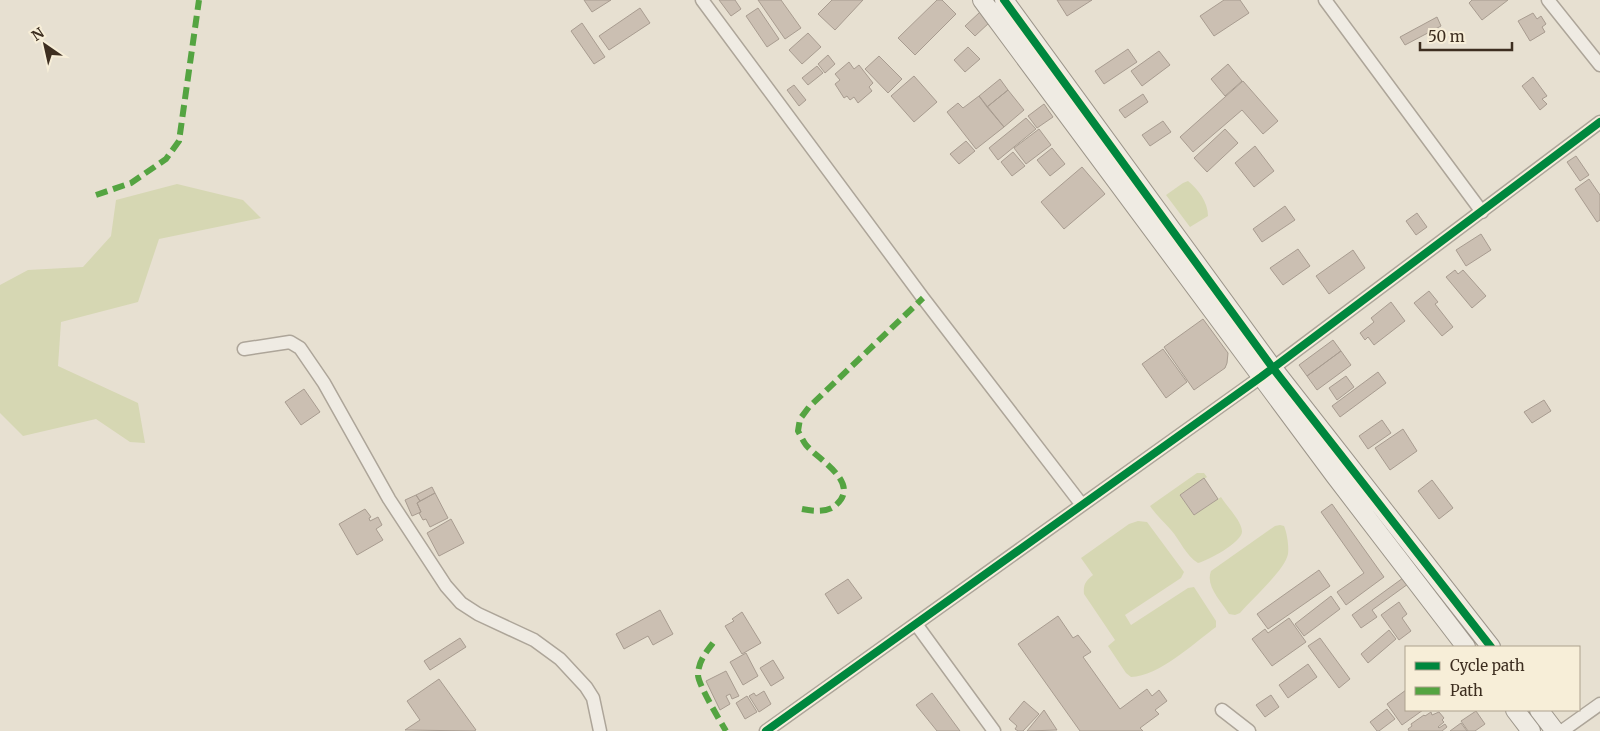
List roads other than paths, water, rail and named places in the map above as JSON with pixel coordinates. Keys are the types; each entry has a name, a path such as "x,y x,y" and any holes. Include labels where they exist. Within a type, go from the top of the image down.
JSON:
{"street":[{"path":"702,0 923,298 1082,505"},
{"path":"982,0 1267,372 1490,646"},
{"path":"1004,0 1267,372 1335,476 1465,646"},
{"path":"1325,0 1482,212"},
{"path":"1548,0 1600,65"},
{"path":"766,731 1267,372 1600,122"},
{"path":"244,349 290,342 300,348 324,384 389,499 446,586 461,602 478,614 534,640 560,659 586,687 593,698 600,731"},
{"path":"916,624 994,731"},
{"path":"1562,731 1600,704"},
{"path":"1222,710 1249,731"},
{"path":"1515,711 1531,731"},
{"path":"1540,711 1555,731"}]}
